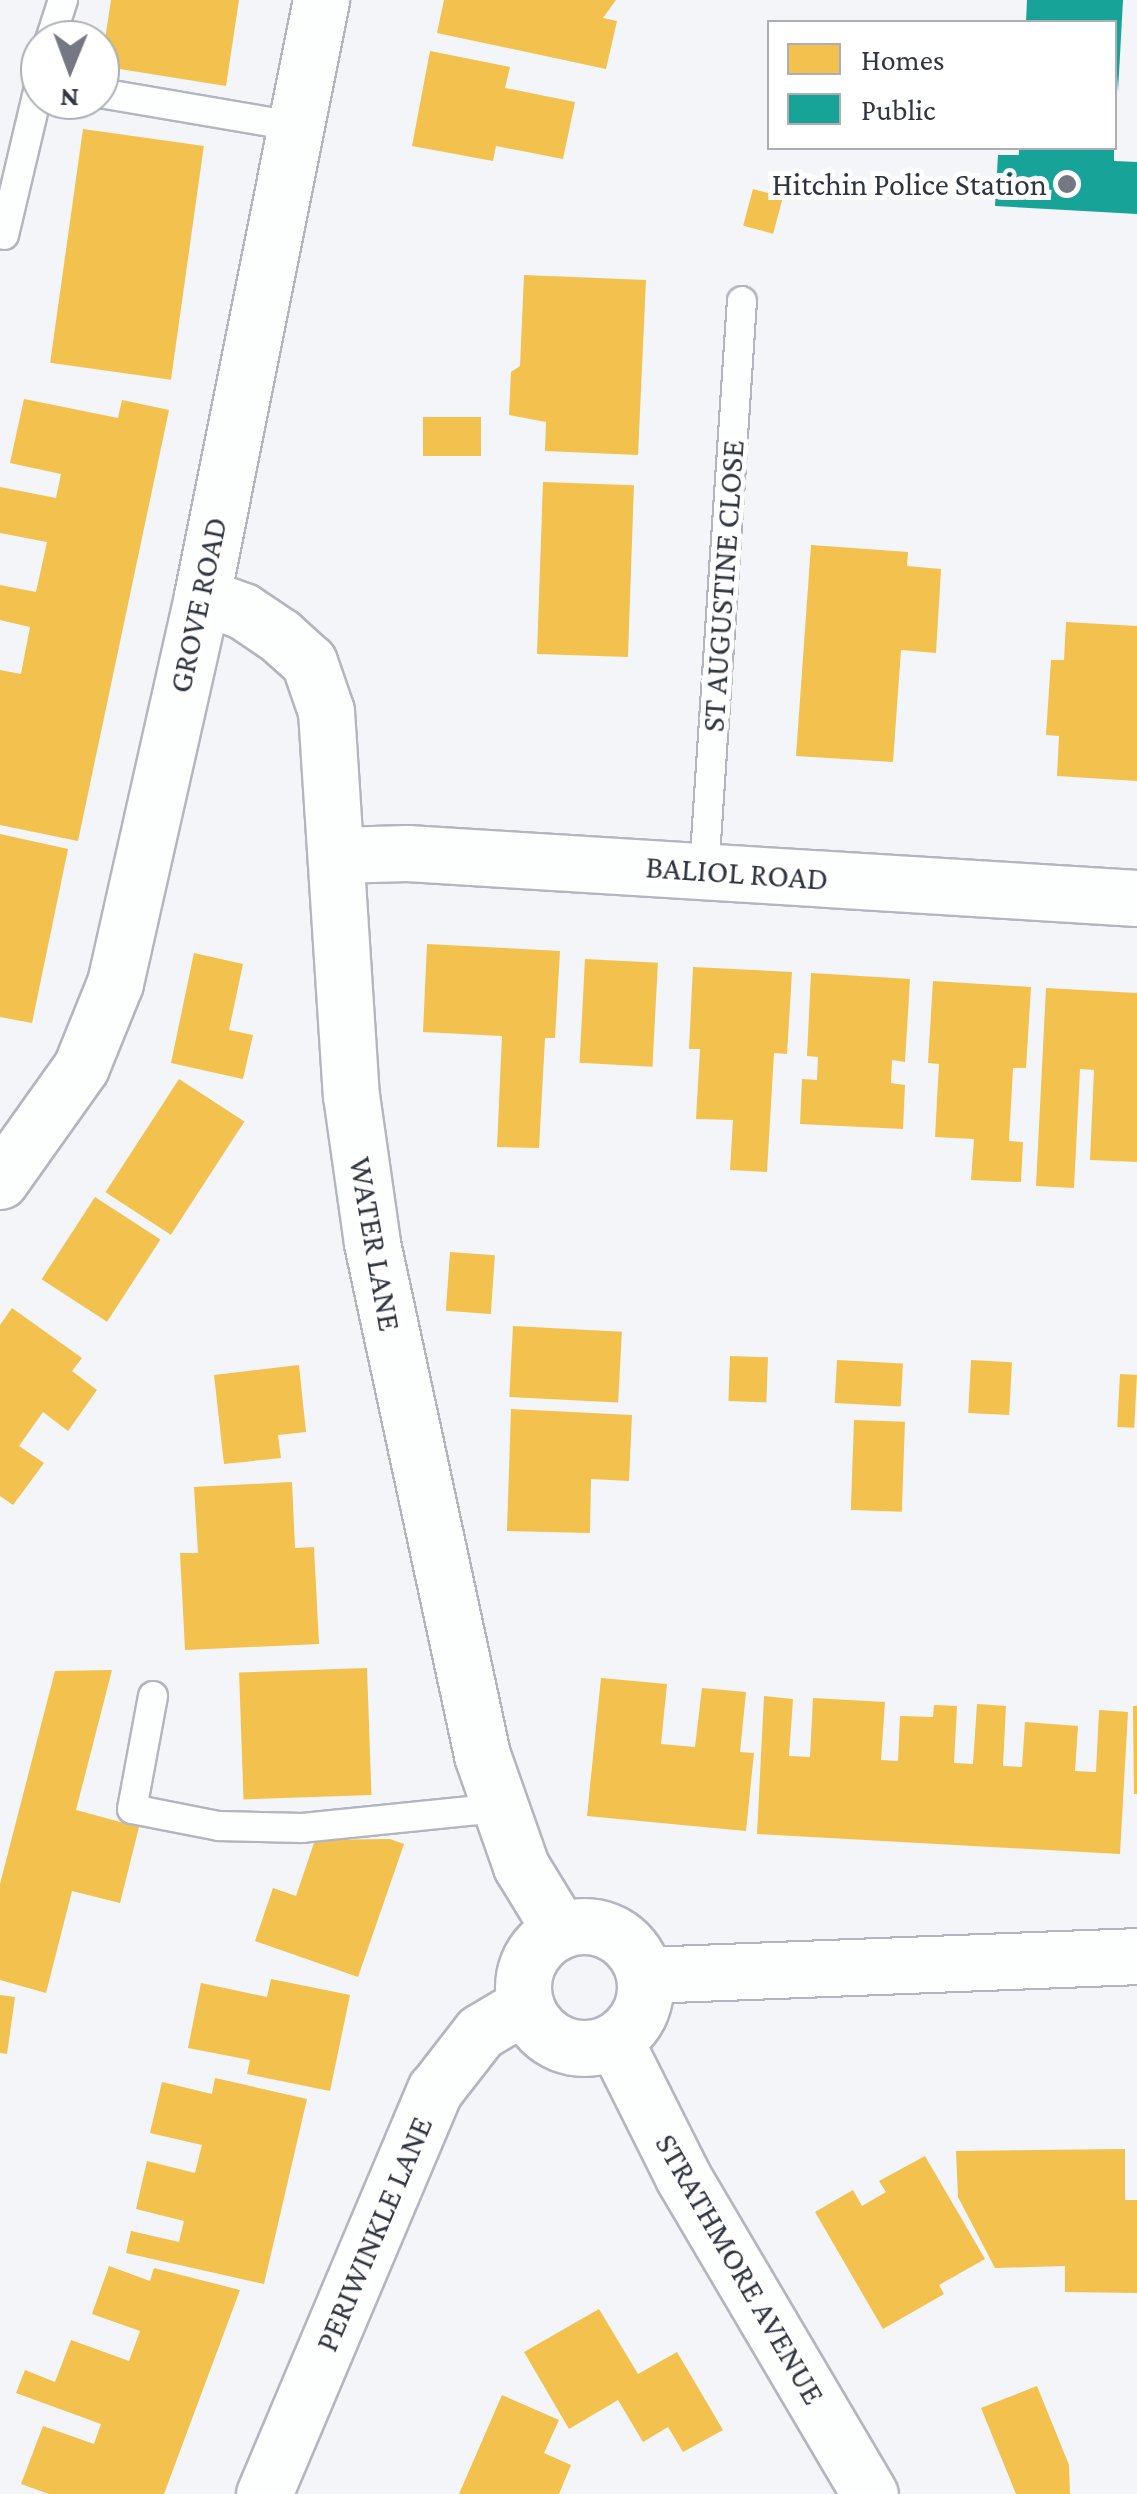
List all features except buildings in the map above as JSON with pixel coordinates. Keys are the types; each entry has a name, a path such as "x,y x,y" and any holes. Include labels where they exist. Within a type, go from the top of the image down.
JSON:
{"street":[{"name":"GROVE ROAD","path":"0,1181 81,1067 104,1020 202,596 322,0"},
{"name":"WATER LANE","path":"202,596 243,611 309,662 334,751 351,1095 372,1243 498,1808 560,1930"},
{"name":"BALIOL ROAD","path":"337,854 407,852 1137,898"},
{"path":"596,1925 628,1942 645,1974 640,2013 615,2041 578,2050 545,2036 524,2006 529,1961 536,1947 560,1930 596,1925"},
{"path":"645,1974 1137,1956"},
{"name":"PERIWINKLE LANE","path":"264,2494 435,2090 480,2032 524,2006"},
{"name":"STRATHMORE AVENUE","path":"615,2041 683,2177 870,2494"}],"lane":[{"path":"120,96 294,126"},
{"path":"4,235 30,120"},
{"name":"ST AUGUSTINE CLOSE","path":"704,871 742,301"},
{"path":"153,1696 132,1809 219,1826 302,1828 498,1808"}],"place":[{"name":"Hitchin Police Station","path":"1067,184"}]}
